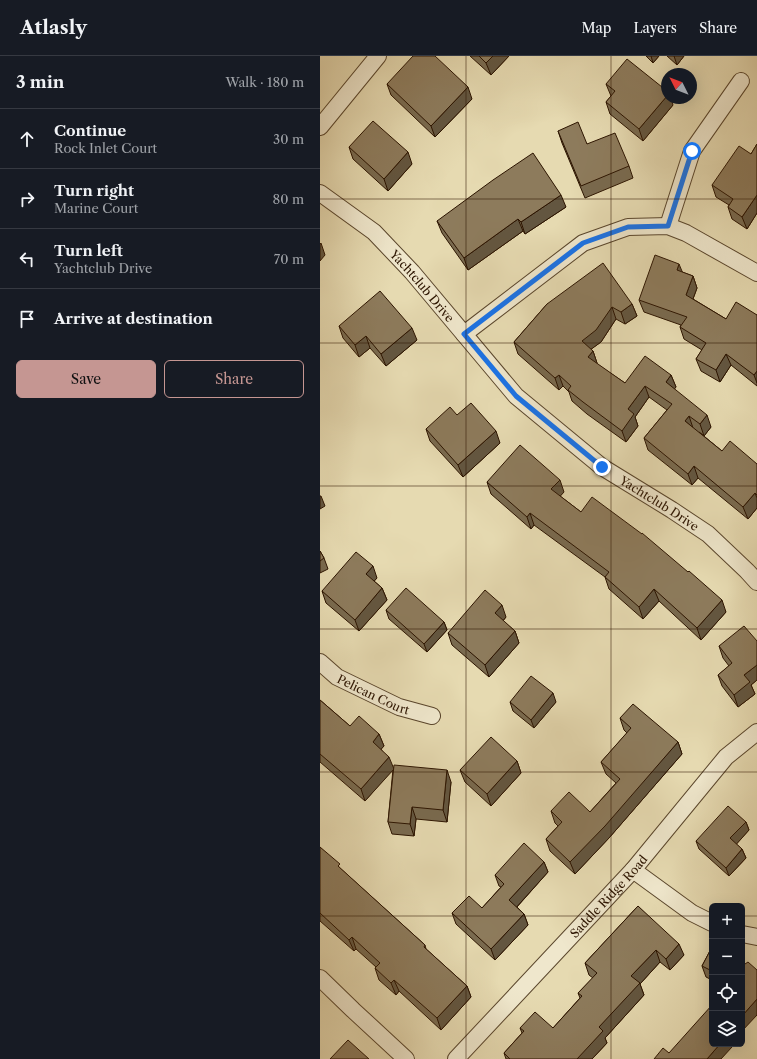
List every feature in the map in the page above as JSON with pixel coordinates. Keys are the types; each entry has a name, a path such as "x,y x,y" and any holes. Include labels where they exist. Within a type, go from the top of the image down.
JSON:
{"street":[{"path":"320,127 378,56"},
{"path":"668,226 692,151 741,81"},
{"name":"Yachtclub Drive","path":"320,193 374,232 412,272 516,396 602,467 708,534 747,570 757,582"},
{"path":"464,334 583,243 628,227 668,226 686,232 757,274"},
{"name":"Pelican Court","path":"320,662 337,677 392,704 432,716"},
{"name":"Saddle Ridge Road","path":"456,1059 633,870 726,757 757,732"},
{"path":"633,870 692,913 709,922"},
{"path":"745,935 757,937"},
{"path":"320,978 406,1059"}],"building":[{"path":"413,56 435,56 468,87 431,126 387,84"},
{"path":"479,56 493,56 486,63"},
{"path":"627,59 661,86 661,103 639,129 606,102 615,91 606,84"},
{"path":"373,121 408,152 384,179 349,147"},
{"path":"578,122 587,144 615,133 629,166 581,186 558,131"},
{"path":"757,144 757,195 742,217 728,207 733,199 712,185 739,146 751,154"},
{"path":"533,153 561,195 521,222 518,219 464,258 437,221"},
{"path":"655,255 679,264 677,270 693,276 686,295 726,319 736,302 757,315 757,371 754,375 726,354 716,370 696,359 706,343 680,327 687,317 639,300"},
{"path":"603,263 632,304 621,312 612,307 596,330 582,341 593,351 588,357 625,383 645,356 671,375 666,382 707,415 700,424 689,416 685,421 722,451 730,441 757,464 757,495 755,493 743,507 694,466 688,474 644,438 672,404 645,386 628,409 634,414 622,431 568,390 571,386 559,375 555,378 514,342 547,304"},
{"path":"380,291 412,328 381,354 366,336 355,345 339,326"},
{"path":"471,403 496,431 458,465 426,429 450,407 457,415"},
{"path":"520,445 560,480 551,489 581,512 592,497 642,533 722,600 697,628 654,589 639,607 605,577 609,572 530,513 527,517 487,482"},
{"path":"320,551 324,558 320,561"},
{"path":"356,552 373,566 366,574 382,588 355,620 322,591"},
{"path":"406,588 444,622 424,644 386,610"},
{"path":"485,590 502,605 495,613 515,631 485,665 448,633"},
{"path":"744,626 757,641 757,665 744,675 750,682 734,695 718,675 732,663 719,646"},
{"path":"531,676 553,693 531,720 510,702"},
{"path":"320,700 350,726 359,716 379,734 373,742 389,757 361,789 320,754"},
{"path":"633,704 678,742 605,826 570,862 546,839 562,822 551,811 569,792 590,812 620,779 601,762 631,728 620,718"},
{"path":"491,737 517,761 487,794 460,770"},
{"path":"394,765 447,770 443,810 412,807 410,824 388,822"},
{"path":"728,806 746,822 730,838 742,849 726,868 696,841"},
{"path":"524,843 544,862 509,900 524,914 491,949 452,913 469,896 482,908 504,884 495,875"},
{"path":"320,847 340,864 338,866 425,945 424,947 467,986 437,1018 394,980 391,983 375,968 380,963 352,937 349,940 320,913"},
{"path":"638,906 679,944 666,959 656,950 631,976 640,983 599,1027 603,1031 577,1059 510,1059 504,1053 524,1031 520,1028 535,1012 553,1028 582,996 578,993 597,973 585,963"},
{"path":"709,953 709,970 702,966"},
{"path":"748,962 757,970 757,999 745,1013 745,975 745,964"},
{"path":"709,1008 709,1047 717,1047 707,1059 654,1059 663,1048 669,1053"},
{"path":"348,1040 369,1059 330,1059"}],"route":[{"path":"602,467 516,396 464,334 583,243 628,227 668,226 692,151"}]}
